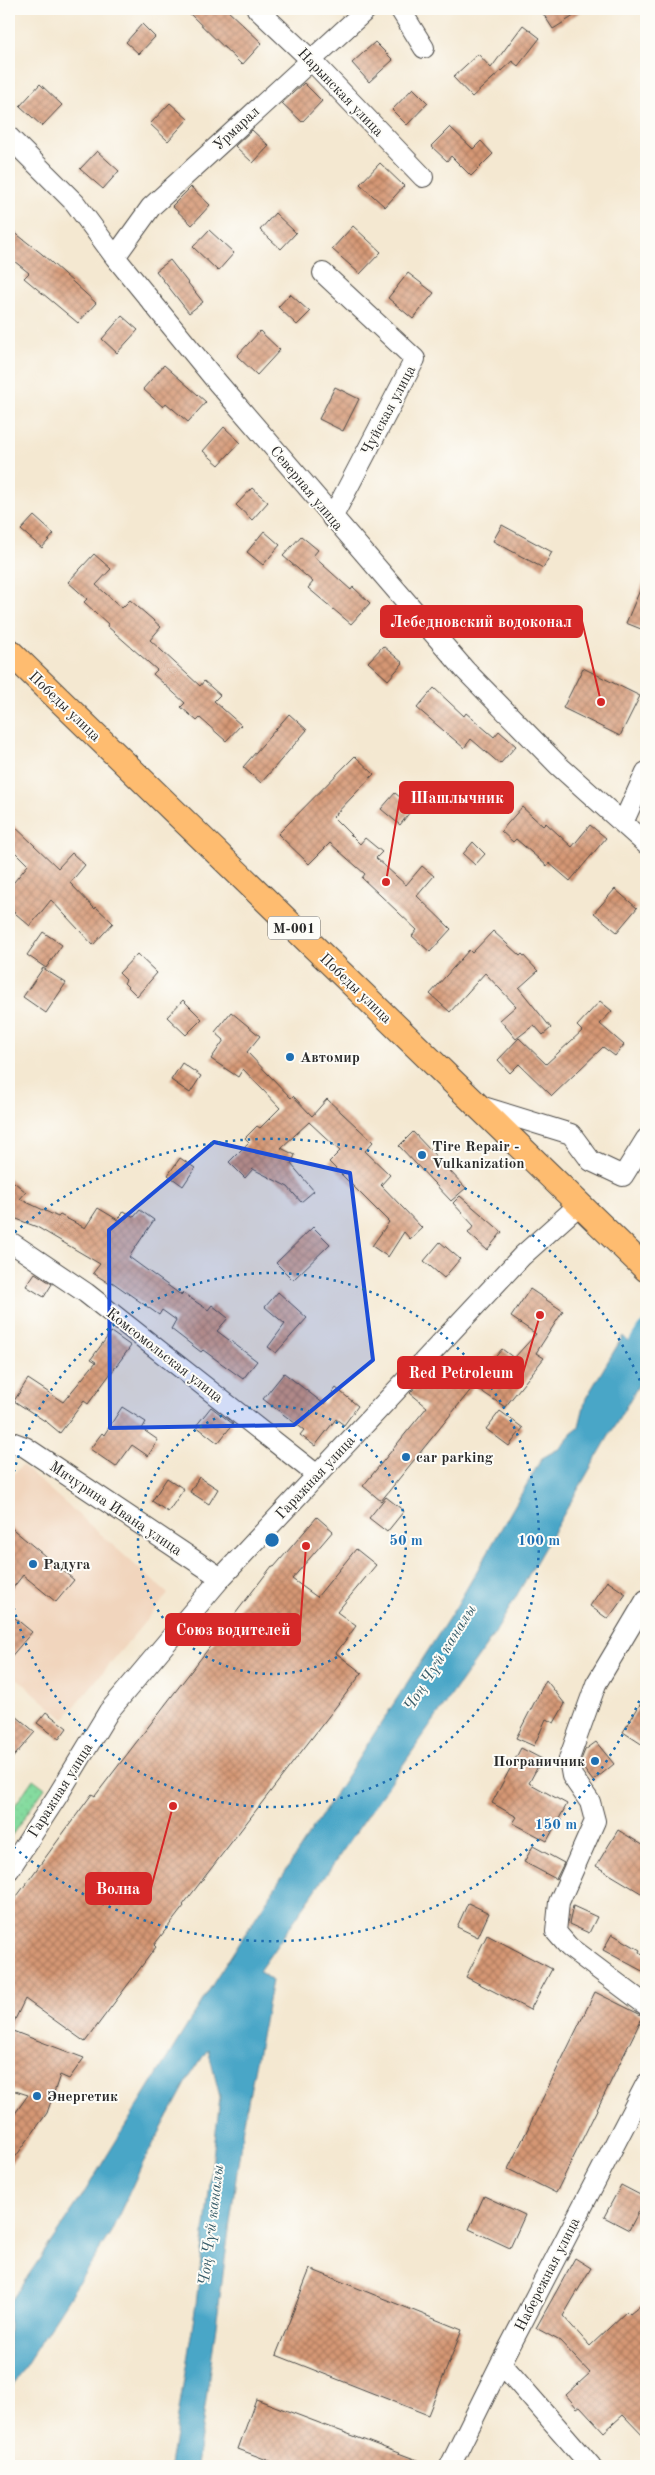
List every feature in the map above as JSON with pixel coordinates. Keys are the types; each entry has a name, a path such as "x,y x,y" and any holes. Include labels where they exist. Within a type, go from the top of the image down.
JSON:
{"main road":[{"name":"Победы улица","path":"9,651 646,1269"}],"street":[{"name":"Нарынская улица","path":"257,9 310,59 423,177"},
{"name":"Урмарал","path":"115,257 151,207 310,59 367,9"},
{"path":"400,9 424,48"},
{"name":"Северная улица","path":"9,137 76,202 115,257 332,518 465,670 558,765 646,844"},
{"name":"Чуйская улица","path":"323,273 415,359 332,518"},
{"path":"623,823 646,772"},
{"path":"475,1104 571,1134 591,1161 623,1176 646,1139"},
{"name":"Гаражная улица","path":"9,1870 58,1795 109,1711 221,1578 522,1256 580,1204"},
{"name":"Комсомольская улица","path":"9,1241 86,1293 317,1476"},
{"name":"Мичурина Ивана улица","path":"9,1441 25,1447 221,1578"},
{"path":"646,1600 596,1684 569,1759 572,1776 590,1802 595,1821 560,1902 556,1932 569,1947 646,2005"},
{"name":"Набережная улица","path":"450,2466 501,2363 646,2084"},
{"path":"501,2363 591,2466"}],"highlighted area":[{"path":"214,1142 350,1173 373,1360 294,1425 110,1428 109,1230"}],"shaded area":[{"path":"22,1465 168,1594 64,1719 9,1671 9,1479"}],"green space":[{"path":"33,1779 45,1788 9,1839 9,1814"}],"water":[{"path":"623,1336 645,1358 646,1372 495,1633 259,1971 272,1981 243,2127 197,2466 170,2466 196,2304 220,2097 208,2049 189,2078 143,2163 111,2232 9,2391 9,2304 84,2193 214,1982 456,1607 542,1458 560,1448 579,1426 586,1398"}],"building":[{"path":"185,9 226,9 262,43 242,65"},
{"path":"540,9 585,9 553,29"},
{"path":"142,24 155,37 139,54 126,42"},
{"path":"523,25 540,38 518,66 512,61 472,97 453,77 478,54 491,68"},
{"path":"375,42 393,60 369,82 352,63"},
{"path":"304,83 322,101 302,122 282,103"},
{"path":"40,84 62,105 42,126 20,106"},
{"path":"413,88 428,103 407,125 392,110"},
{"path":"170,103 188,119 168,141 150,124"},
{"path":"450,127 473,149 481,141 493,154 471,176 451,156 447,161 431,146"},
{"path":"252,130 269,146 253,163 235,146"},
{"path":"97,151 119,171 103,189 80,169"},
{"path":"380,163 404,186 385,207 360,184"},
{"path":"191,187 210,205 192,225 172,206"},
{"path":"275,213 296,233 281,249 260,230"},
{"path":"353,226 381,252 360,274 332,249"},
{"path":"9,228 42,254 96,303 78,323 24,278 29,273 9,257"},
{"path":"209,230 234,253 218,271 193,247"},
{"path":"170,260 203,302 189,313 156,271"},
{"path":"408,273 434,293 413,319 388,298"},
{"path":"290,294 310,312 297,325 278,307"},
{"path":"122,316 138,330 117,353 102,339"},
{"path":"260,331 280,350 257,375 237,356"},
{"path":"164,365 206,402 188,422 166,403 163,407 143,389"},
{"path":"335,387 359,399 343,431 319,419"},
{"path":"224,427 240,442 219,465 203,451"},
{"path":"252,488 268,502 252,520 236,505"},
{"path":"34,516 54,534 42,548 21,530"},
{"path":"502,525 552,552 543,568 493,541"},
{"path":"264,531 280,545 263,565 247,552"},
{"path":"301,536 318,550 313,556 351,590 353,587 370,603 351,624 308,588 313,582 283,556"},
{"path":"94,554 111,569 96,585 122,608 130,600 161,627 150,640 200,686 204,681 220,695 214,701 241,725 226,741 200,718 197,721 181,707 185,703 153,674 157,670 107,626 108,624 84,602 87,599 68,582"},
{"path":"646,576 646,631 626,623"},
{"path":"383,646 403,663 388,680 368,662"},
{"path":"583,668 640,696 620,736 563,708"},
{"path":"434,688 464,716 466,713 494,737 499,731 516,746 500,764 471,739 464,748 417,708"},
{"path":"289,714 307,730 261,783 243,767"},
{"path":"355,756 374,774 333,817 360,844 365,838 382,852 376,858 406,885 422,866 434,876 417,896 451,929 430,952 412,936 417,930 362,878 365,874 330,843 309,864 278,834"},
{"path":"395,793 413,808 400,825 381,809"},
{"path":"522,807 543,826 546,823 572,847 590,825 606,838 570,881 549,863 547,866 516,839 513,842 501,831"},
{"path":"9,821 58,868 72,853 85,865 70,883 95,909 96,907 113,923 93,945 51,900 30,926 9,908 9,888 28,865 9,846"},
{"path":"473,842 485,854 475,865 463,854"},
{"path":"615,889 637,908 617,932 594,913"},
{"path":"493,931 520,956 522,954 538,971 519,988 551,1028 543,1035 534,1025 516,1039 500,1020 516,1006 485,973 450,1012 430,994 469,950 472,953"},
{"path":"43,932 62,945 46,968 27,955"},
{"path":"137,954 157,973 137,996 124,983 126,980 119,973"},
{"path":"43,968 66,983 46,1013 23,997"},
{"path":"183,1000 202,1019 186,1035 167,1017"},
{"path":"600,1001 612,1011 600,1024 624,1045 615,1056 603,1047 552,1096 519,1064 510,1073 498,1060 519,1038 546,1064 582,1031 577,1026"},
{"path":"231,1012 260,1036 247,1052 291,1098 293,1096 312,1116 327,1099 373,1142 365,1151 390,1175 381,1185 422,1228 410,1239 404,1232 388,1257 372,1246 389,1222 329,1162 340,1151 309,1122 281,1148 295,1155 291,1164 314,1191 301,1202 288,1187 253,1169 245,1178 229,1162 249,1142 245,1138 257,1126 260,1128 280,1108 243,1069 238,1077 211,1059 224,1040 215,1032"},
{"path":"182,1063 201,1076 190,1093 171,1080"},
{"path":"413,1132 466,1188 451,1201 399,1146"},
{"path":"180,1158 195,1168 183,1186 168,1175"},
{"path":"9,1178 26,1192 20,1199 58,1217 60,1215 85,1228 98,1208 118,1220 124,1211 134,1217 140,1210 154,1220 129,1257 181,1295 183,1293 208,1310 212,1305 228,1318 217,1331 257,1361 243,1379 203,1350 201,1352 171,1329 176,1320 162,1310 159,1315 112,1282 110,1284 93,1273 100,1264 37,1227 9,1216"},
{"path":"460,1196 502,1232 487,1250 468,1233 474,1226 453,1203"},
{"path":"313,1227 330,1244 293,1280 276,1263"},
{"path":"440,1242 460,1259 444,1278 424,1261"},
{"path":"35,1273 52,1284 44,1297 26,1286"},
{"path":"530,1289 563,1311 536,1353 544,1358 505,1407 472,1385 502,1349 514,1358 536,1334 511,1317"},
{"path":"278,1292 307,1318 276,1353 268,1347 285,1324 265,1307"},
{"path":"111,1332 131,1346 88,1404 84,1401 60,1433 14,1401 28,1379 63,1402 96,1362 91,1359"},
{"path":"441,1360 473,1387 381,1501 363,1486 427,1407 410,1393"},
{"path":"284,1373 324,1404 336,1388 358,1406 344,1425 336,1419 315,1446 300,1435 304,1430 263,1399"},
{"path":"122,1407 146,1422 142,1429 158,1440 148,1456 132,1445 116,1467 90,1449 102,1433 104,1435"},
{"path":"211,1407 233,1424 218,1443 196,1426"},
{"path":"500,1411 523,1428 509,1446 486,1429"},
{"path":"199,1477 218,1489 209,1504 190,1492"},
{"path":"167,1478 184,1489 168,1512 152,1501"},
{"path":"386,1497 404,1511 387,1532 369,1518"},
{"path":"317,1517 333,1531 292,1579 317,1597 356,1549 376,1565 337,1612 356,1626 336,1653 362,1673 183,1905 154,1945 156,1947 85,2042 25,1999 10,2030 84,2058 69,2079 60,2075 47,2113 9,2166 9,2122 28,2095 9,2089 9,1907 92,1794 95,1796 272,1566 274,1567"},
{"name":"Радуга","path":"9,1526 74,1580 56,1602 23,1575 9,1593"},
{"path":"607,1581 626,1594 608,1619 590,1606"},
{"path":"9,1613 32,1632 9,1659"},
{"path":"546,1680 565,1704 554,1723 546,1719 534,1746 516,1738"},
{"path":"646,1695 646,1747 623,1732"},
{"path":"9,1710 35,1732 9,1762"},
{"path":"46,1712 67,1728 59,1739 37,1723"},
{"name":"Пограничник","path":"596,1742 614,1764 593,1781 583,1768 581,1760 585,1750"},
{"path":"521,1748 542,1759 529,1783 567,1804 547,1841 513,1823 517,1817 492,1803"},
{"path":"618,1830 646,1847 646,1896 596,1866"},
{"path":"533,1846 564,1863 556,1879 524,1862"},
{"path":"468,1903 489,1913 478,1937 457,1927"},
{"path":"573,1906 597,1917 589,1933 569,1924"},
{"path":"612,1934 640,1950 639,1952 646,1956 646,1973 603,1950"},
{"path":"487,1935 552,1969 530,2010 466,1977"},
{"path":"595,1992 643,2016 556,2193 508,2169"},
{"path":"621,2185 646,2198 629,2230 604,2217"},
{"path":"484,2196 525,2215 510,2248 469,2229"},
{"path":"575,2258 591,2268 563,2316 590,2346 627,2311 630,2314 646,2301 646,2439 623,2415 604,2432 580,2406 577,2408 566,2395 590,2373 560,2341 536,2328"},
{"path":"310,2269 462,2330 428,2415 276,2355"},
{"path":"256,2399 430,2465 283,2466 238,2449"}],"waterway":[{"name":"Чоң Чүй каналы","path":"622,1369 646,1331"}],"place":[{"name":"Лебедновский водоконал","path":"601,702"},
{"name":"Шашлычник","path":"386,882"},
{"name":"Автомир","path":"290,1057"},
{"name":"Tire Repair - Vulkanization","path":"422,1155"},
{"name":"Red Petroleum","path":"540,1315"},
{"name":"car parking","path":"406,1457"},
{"name":"Союз водителей","path":"306,1546"},
{"name":"Радуга","path":"33,1564"},
{"name":"Пограничник","path":"595,1761"},
{"name":"Волна","path":"173,1806"},
{"name":"Энергетик","path":"37,2096"}]}
